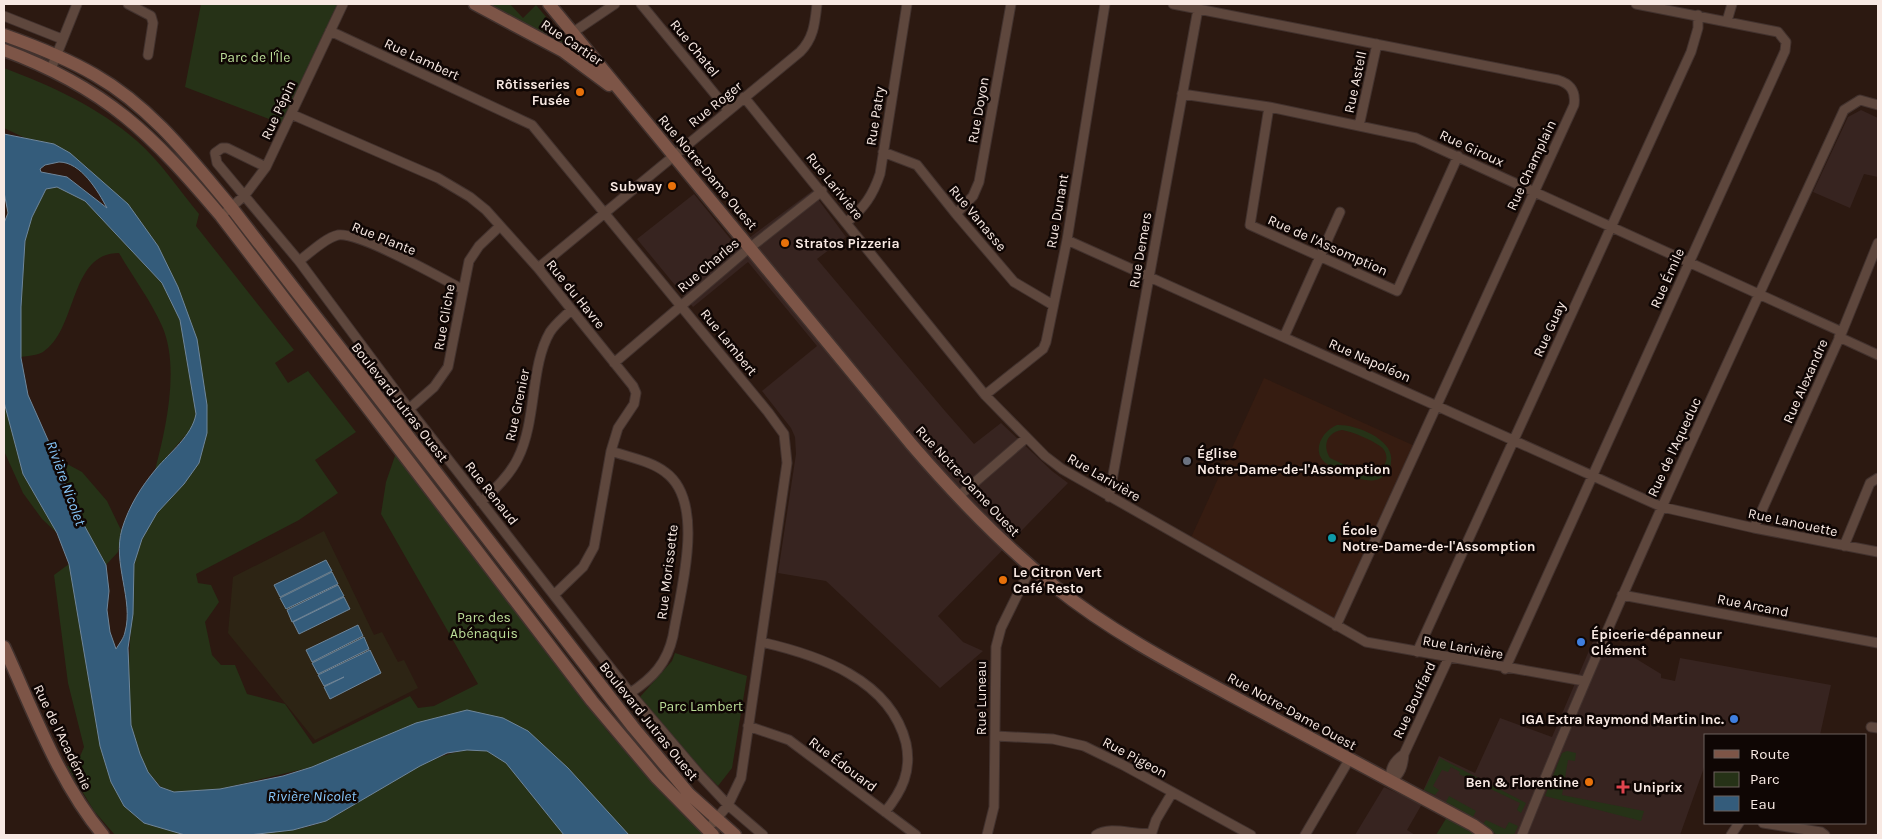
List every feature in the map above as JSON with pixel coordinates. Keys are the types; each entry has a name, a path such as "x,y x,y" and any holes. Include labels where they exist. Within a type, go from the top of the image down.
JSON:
{"main road":[{"name":"Rue Cartier","path":"475,4 563,51 623,94"},
{"name":"Rue Notre-Dame Ouest","path":"549,4 928,464 1031,567 1080,605 1146,647 1349,760 1473,825 1487,835"},
{"name":"Boulevard Jutras Ouest","path":"4,35 56,54 96,75 146,113 178,144 231,207 616,706 689,794 734,835"},
{"name":"Boulevard Jutras Ouest","path":"4,50 51,69 94,93 135,124 169,155 220,216 603,714 656,777 710,833"},
{"name":"Rue de l'Académie","path":"4,647 65,778 87,815 104,835"}],"street":[{"path":"51,69 77,4"},
{"path":"128,4 151,16 153,23 148,55"},
{"name":"Rue Pépin","path":"220,216 245,196 266,167 343,4"},
{"path":"572,33 615,4"},
{"name":"Rue Chatel","path":"641,4 728,110"},
{"name":"Rue Roger","path":"538,268 808,44 813,33 818,4"},
{"name":"Rue Patry","path":"847,222 866,205 876,189 907,4"},
{"name":"Rue Doyon","path":"956,214 974,196 979,182 1011,4"},
{"name":"Rue Dunant","path":"985,395 1042,349 1046,342 1052,305 1067,240 1105,4"},
{"name":"Rue Champlain","path":"1172,4 1558,80 1568,84 1574,92 1574,105 1336,626"},
{"name":"Rue Émile","path":"1505,668 1785,51 1786,42 1778,32 1642,4"},
{"path":"1727,22 1732,4"},
{"name":"Rue Demers","path":"1109,496 1198,9"},
{"name":"Rue Guay","path":"1417,652 1691,52 1698,28 1698,15"},
{"path":"4,16 62,39"},
{"name":"Rue Lambert","path":"330,31 527,122 545,140 768,412 786,441 787,463 741,778 728,805 716,820 710,833"},
{"name":"Rue Astell","path":"1359,126 1377,44"},
{"name":"Rue Giroux","path":"1182,94 1270,107 1416,138 1689,262 1878,354"},
{"name":"Rue Larivière","path":"744,98 822,191 985,395 1026,438 1062,469 1366,642 1584,681"},
{"name":"Rue de l'Aqueduc","path":"1522,835 1584,681 1622,595 1844,110 1860,100 1878,105"},
{"name":"Rue de l'Assomption","path":"1270,107 1250,225 1397,291 1458,156"},
{"name":"Rue du Havre","path":"291,114 438,178 470,197 500,226 538,268 636,393 634,404 618,428 594,548 583,567 554,595"},
{"name":"Rue Renaud","path":"266,167 227,148 222,148 215,153 217,164 299,261 409,409 630,693 687,762 728,805 763,835"},
{"name":"Rue Vanasse","path":"883,152 917,165 1014,282 1052,305"},
{"name":"Rue Charles","path":"614,363 751,247 822,191"},
{"path":"1284,337 1340,212"},
{"name":"Rue Cliche","path":"409,409 434,387 448,367 459,316 462,289 473,252 500,226"},
{"name":"Rue Plante","path":"299,261 338,235 350,236 408,261 462,289"},
{"name":"Rue Napoléon","path":"1067,240 1662,507"},
{"name":"Rue Alexandre","path":"1754,528 1840,335 1878,243"},
{"name":"Rue Grenier","path":"482,502 504,478 518,458 529,425 544,346 551,331 571,310"},
{"path":"959,496 1026,438"},
{"name":"Rue Morissette","path":"612,451 657,468 672,478 680,490 689,526 673,636 668,654 654,675 630,693"},
{"name":"Rue Lanouette","path":"1662,507 1844,546 1870,482 1878,478"},
{"path":"1844,546 1878,552"},
{"name":"Rue Luneau","path":"987,835 994,807 996,647 1001,628 1031,567"},
{"name":"Rue Arcand","path":"1622,595 1878,643"},
{"path":"761,642 802,651 825,661 872,690 892,709 902,728 909,763 905,782 898,797 885,812"},
{"name":"Rue Bouffard","path":"1390,782 1398,776 1403,766 1404,754 1449,657"},
{"name":"Rue Édouard","path":"748,726 789,740 916,835"},
{"name":"Rue Pigeon","path":"996,736 1033,737 1069,742 1124,765 1251,835"},
{"path":"1305,835 1349,760"},
{"path":"1096,835 1103,831 1152,834 1156,820 1172,793"},
{"path":"1731,835 1738,824"},
{"path":"1769,824 1821,832 1825,835"}],"shaded area":[{"path":"1861,110 1878,118 1878,177 1864,174 1850,208 1813,192 1848,117"},
{"path":"812,191 846,237 817,259 945,411 974,444 1001,423 1052,471 1068,483 938,616 963,642 983,651 940,688 826,581 778,573 796,454 795,437 791,428 762,391 817,346 748,262 693,307 637,239 694,194 737,247"},
{"path":"1264,378 1417,447 1336,626 1189,542"},
{"path":"324,531 374,635 382,632 398,662 404,660 418,688 315,740 228,633 233,577"},
{"path":"1594,639 1612,644 1661,674 1661,678 1675,681 1680,658 1831,685 1820,734 1704,734 1704,768 1680,835 1497,835 1476,820 1423,791 1439,756 1475,773 1500,718 1552,737"},
{"path":"1384,787 1422,804 1407,830 1415,835 1355,835"}],"green space":[{"name":"Parc de l'Île","path":"201,4 339,4 282,124 185,87"},
{"path":"489,4 510,4 523,18 536,5 574,50"},
{"name":"Parc des Abénaquis","path":"4,68 74,98 107,118 146,149 199,214 196,226 294,350 275,363 288,383 308,371 356,432 315,460 338,493 299,520 196,574 198,583 211,585 219,602 205,622 212,655 221,665 235,665 247,694 285,704 313,744 410,696 418,708 434,706 478,684 381,514 386,482 396,453 609,733 706,835 629,835 612,818 467,710 416,723 312,767 220,789 174,792 161,787 148,772 140,754 131,725 128,682 134,564 142,539 157,512 184,484 199,463 207,433 178,287 88,168 54,144 25,138 4,128"},
{"path":"57,187 85,201 162,283 180,320 196,414 193,427 155,470 167,417 171,378 170,360 162,326 153,307 119,253 103,256 91,265 82,278 63,327 54,341 41,353 21,357 21,285 27,231 32,216 46,189"},
{"path":"4,402 23,474 57,533 42,519 23,493 4,451"},
{"path":"1337,425 1354,427 1372,434 1380,440 1387,446 1391,454 1391,464 1387,473 1376,480 1362,479 1339,471 1327,464 1319,454 1319,448 1323,437","holes":["1337,431 1346,431 1361,436 1384,450 1386,460 1381,469 1366,475 1330,458 1326,449 1327,440"]},
{"path":"56,458 82,472 107,501 121,530 118,552 106,565 72,503"},
{"path":"69,564 100,746 111,782 124,806 144,823 185,835 115,835 94,811 67,766 76,766 84,747 68,683 54,575"},
{"name":"Parc Lambert","path":"675,653 747,676 732,768 718,786 693,760 640,697 672,661"},
{"path":"467,750 487,751 506,763 564,835 249,835 309,827 318,824 430,761 448,754"},
{"path":"1567,751 1576,753 1575,761 1568,760 1562,795 1644,811 1641,821 1545,796 1562,753"},
{"path":"1440,758 1526,803 1521,813 1517,810 1520,803 1459,774 1460,772 1451,767 1448,772 1442,770 1433,786 1439,790 1435,795 1424,790"},
{"path":"1449,796 1476,811 1473,817 1446,802"},
{"path":"1447,817 1475,835 1436,835"},
{"path":"1486,820 1505,829 1509,822 1518,826 1514,835 1497,835 1483,824"}],"water":[{"name":"Rivière Nicolet","path":"4,134 54,144 70,153 128,204 158,246 178,287 197,339 207,405 207,433 199,463 184,484 157,513 142,539 134,564 133,614 128,648 131,725 148,772 160,787 174,792 220,789 283,776 312,767 416,723 467,710 503,718 528,731 568,768 629,835 564,835 506,763 487,751 467,750 447,753 420,766 326,821 293,830 249,835 185,835 144,823 124,806 111,782 100,746 69,564 57,533 23,474 4,402 4,223 8,213 4,192","holes":["59,162 67,163 81,172 94,186 107,208 67,177 41,172 40,169 45,165","57,187 85,201 162,283 180,320 196,414 194,422 185,437 140,490 122,529 120,555 127,620 123,639 116,649 110,632 107,610 109,591 106,565 72,503 56,458 28,395 21,358 21,307 25,241 32,217 46,189"]},
{"path":"326,560 332,571 280,597 274,585"},
{"path":"332,572 338,584 286,609 280,598"},
{"path":"338,585 344,596 292,622 287,610"},
{"path":"344,597 350,609 299,634 293,622"},
{"path":"358,625 363,636 312,662 306,650"},
{"path":"364,637 369,649 318,674 312,663"},
{"path":"370,650 381,673 330,699 324,687 344,677 324,686 318,675"}],"place":[{"name":"Rôtisseries Fusée","path":"580,92"},
{"name":"Subway","path":"672,186"},
{"name":"Stratos Pizzeria","path":"785,243"},
{"name":"Église Notre-Dame-de-l'Assomption","path":"1187,461"},
{"name":"École Notre-Dame-de-l'Assomption","path":"1332,538"},
{"name":"Le Citron Vert Café Resto","path":"1003,580"},
{"name":"Épicerie-dépanneur Clément","path":"1581,642"},
{"name":"IGA Extra Raymond Martin Inc.","path":"1734,719"},
{"name":"Ben & Florentine","path":"1589,782"},
{"name":"Uniprix","path":"1623,787"}]}
